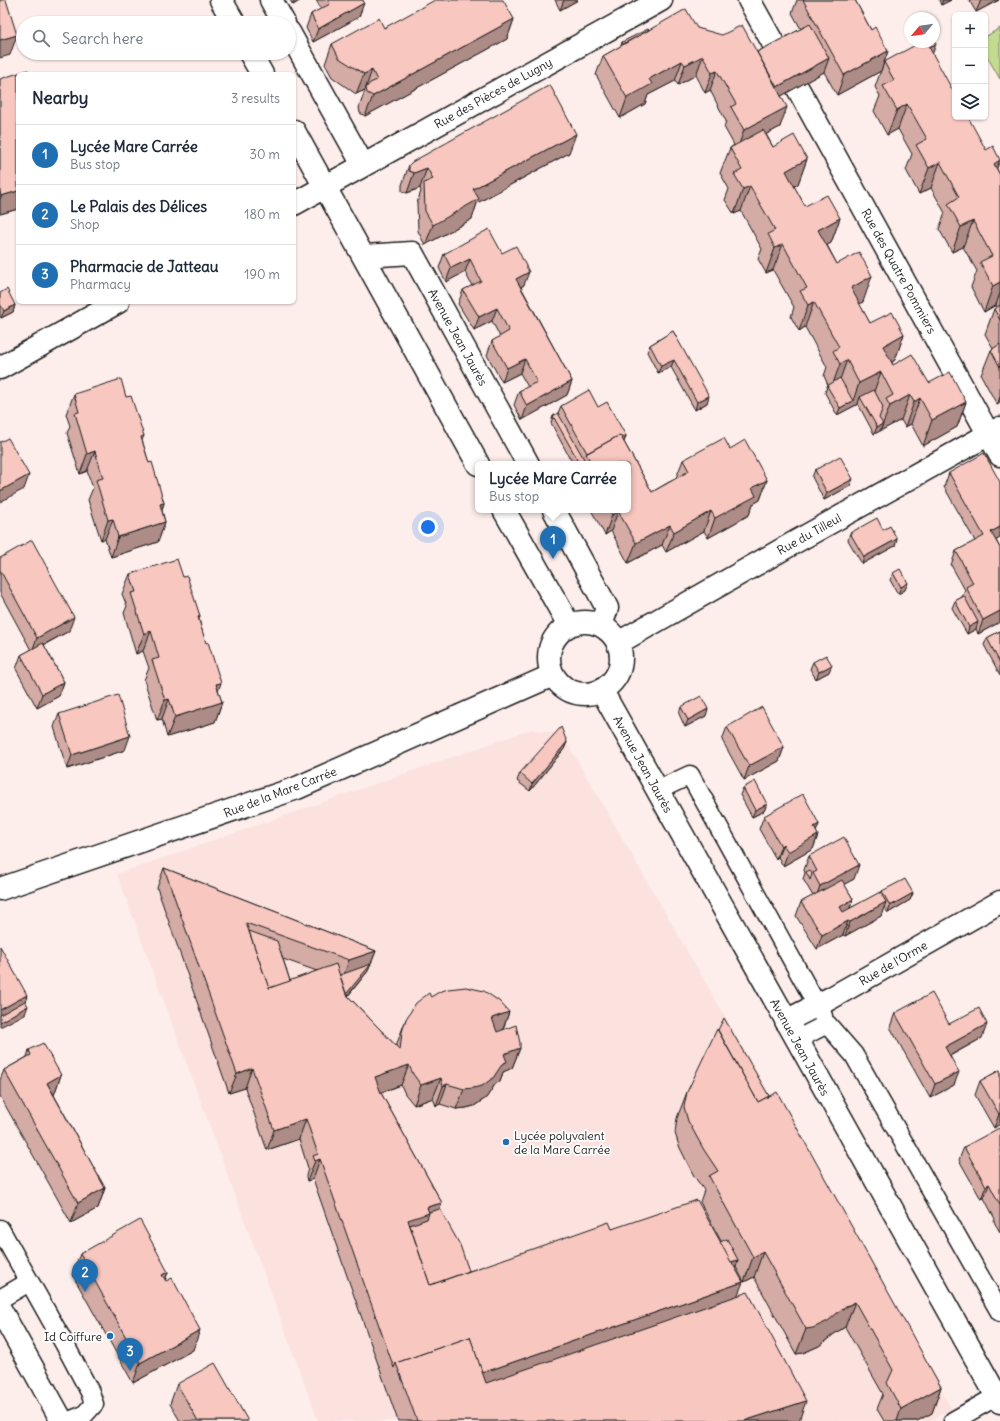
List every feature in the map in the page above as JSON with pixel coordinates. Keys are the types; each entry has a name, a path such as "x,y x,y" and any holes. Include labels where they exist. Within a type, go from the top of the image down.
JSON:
{"street":[{"path":"221,0 230,16"},
{"path":"271,0 280,16"},
{"name":"Rue des Pièces de Lugny","path":"296,203 661,0"},
{"path":"749,0 778,52"},
{"path":"296,45 363,165"},
{"path":"254,60 261,72"},
{"name":"Rue des Quatre Pommiers","path":"797,87 994,431 1000,455"},
{"path":"296,135 476,461"},
{"name":"Avenue Jean Jaurès","path":"364,256 412,253 526,461"},
{"path":"0,368 114,304"},
{"name":"Rue du Tilleul","path":"618,643 797,540 994,431"},
{"path":"506,513 569,625"},
{"path":"556,513 607,608 601,625"},
{"path":"585,621 601,625 611,632 618,643 621,654 621,665 611,684 602,691 580,695 569,691 560,685 549,666 548,657 554,638 569,625 585,621"},
{"name":"Rue de la Mare Carrée","path":"0,889 297,788 553,675"},
{"name":"Avenue Jean Jaurès","path":"602,691 791,1031 999,1398"},
{"name":"Rue de l'Orme","path":"791,1031 822,1015 1000,902"},
{"path":"0,1309 62,1421"}],"lane":[{"path":"658,790 690,775 822,1015 854,1055 1000,1312"},
{"path":"0,1229 90,1392 94,1404 84,1415 69,1421"},
{"path":"0,1299 30,1282"},
{"path":"953,1421 999,1398"}],"shaded area":[{"name":"Lycée polyvalent de la Mare Carrée","path":"532,729 562,734 952,1409 931,1421 318,1421 117,874"}],"green space":[{"path":"1000,28 1000,79 988,58 988,35"}],"building":[{"path":"0,0 6,0 16,35 0,40"},
{"path":"328,0 363,0 364,3 318,29 311,14 330,4"},
{"path":"435,0 503,0 514,19 373,96 367,93 366,88 370,83 377,80 372,70 364,74 339,58 332,44 379,18 384,28"},
{"path":"803,0 855,0 871,30 875,27 888,51 844,75"},
{"path":"686,9 697,28 722,35 742,25 787,107 744,130 731,107 736,104 717,71 712,73 703,56 685,65 682,61 649,79 652,84 627,98 603,56"},
{"path":"810,24 829,58 777,87 757,52"},
{"path":"648,29 649,30 623,44 622,42"},
{"path":"910,48 930,48 952,89 952,120 970,120 986,150 993,146 1000,160 994,164 1000,175 1000,282 993,286 980,262 992,256 973,221 961,227 948,204 959,197 940,162 929,168 916,145 927,139 907,104 897,110 883,86 894,80 884,62"},
{"path":"16,74 16,192 1,196 0,191 0,79"},
{"path":"550,85 576,134 473,189 479,199 433,225 425,211 424,183 433,179 427,168 414,173 409,171 409,165"},
{"path":"763,130 773,147 794,135 807,159 786,171 805,206 827,195 840,218 818,230 837,264 859,252 872,276 851,288 870,323 892,312 904,334 883,346 893,365 912,354 929,383 950,372 966,402 932,420 920,398 914,402 910,395 890,406 886,399 893,395 881,372 859,383 847,360 840,364 833,351 839,347 814,302 808,305 800,291 807,288 783,244 775,248 768,234 775,230 750,186 743,189 734,174 742,170 730,148"},
{"path":"489,229 502,253 516,246 529,272 516,279 572,381 527,406 519,391 537,382 525,359 507,368 492,341 509,331 497,308 479,317 463,290 481,281 470,259 451,268 444,254"},
{"path":"7,289 15,305 4,311 0,304 0,293"},
{"path":"1000,305 1000,320 994,309"},
{"path":"673,331 709,396 697,402 674,360 661,366 650,345"},
{"path":"1000,344 1000,367 991,350"},
{"path":"840,378 853,401 840,408 827,386"},
{"path":"121,379 126,397 131,396 144,436 141,437 149,463 152,462 164,503 160,504 165,522 118,537 113,519 108,520 96,480 103,478 95,451 87,454 75,413 79,412 74,394"},
{"path":"589,390 598,407 607,402 626,436 622,438 620,435 587,453 561,406"},
{"path":"874,390 883,407 879,418 883,424 877,427 860,397"},
{"path":"558,413 584,459 583,461 578,461 553,416"},
{"path":"620,435 652,492 689,471 683,460 724,438 730,449 745,440 767,480 752,488 756,496 715,518 711,511 674,532 670,525 636,543 619,513 631,513 631,461 590,461 586,454"},
{"path":"8,438 29,475 0,491 0,442"},
{"path":"984,453 1000,482 1000,527 991,532 1000,548 1000,611 983,620 966,587 973,583 956,551 984,536 949,473"},
{"path":"840,456 853,479 827,493 815,470"},
{"path":"877,518 883,530 890,526 897,539 864,557 850,533"},
{"path":"32,540 74,617 37,638 0,570 0,558"},
{"path":"177,559 183,577 187,576 200,616 198,617 206,643 208,642 221,683 216,684 222,702 175,717 169,699 165,700 152,660 159,658 151,631 144,634 131,593 136,592 130,574"},
{"path":"900,569 908,583 901,587 893,573"},
{"path":"964,596 978,622 969,627 955,601"},
{"path":"1000,631 1000,663 987,638"},
{"path":"43,643 64,682 42,694 21,655"},
{"path":"826,655 832,665 819,672 813,662"},
{"path":"118,695 130,736 72,755 59,714"},
{"path":"701,696 708,709 688,720 681,707"},
{"path":"762,707 784,747 749,766 727,727"},
{"path":"561,727 567,742 532,784 520,773"},
{"path":"755,781 767,804 755,810 743,788"},
{"path":"803,794 819,824 814,827 818,835 788,852 783,844 781,846 764,816"},
{"path":"844,837 859,865 820,886 813,873 817,871 809,856"},
{"path":"164,868 376,951 349,960 246,923 269,988 336,964 346,994 400,1050 402,1032 406,1019 416,1003 429,993 431,997 448,989 466,987 484,991 499,1001 509,1012 492,1018 497,1032 516,1025 520,1048 504,1054 507,1062 503,1063 493,1078 482,1086 464,1089 447,1084 443,1086 441,1078 421,1085 413,1074 409,1065 375,1077 381,1093 442,1203 427,1207 429,1213 408,1220 430,1285 609,1222 612,1229 697,1200 743,1282 482,1373 470,1337 396,1363 394,1368 320,1159 315,1161 313,1156 318,1154 306,1119 274,1130 252,1068 237,1074"},
{"path":"810,870 812,874 810,880 806,872"},
{"path":"905,879 913,893 890,906 882,891"},
{"path":"842,880 853,899 840,907 843,912 880,892 886,902 850,922 848,921 822,935 801,902"},
{"path":"249,931 277,941 290,981 269,988"},
{"path":"0,946 27,995 0,1010"},
{"path":"371,964 347,993 346,993 340,975"},
{"path":"932,993 949,1024 979,1008 987,1024 945,1047 959,1072 935,1084 895,1013"},
{"path":"25,1001 28,1006 0,1022 0,1015"},
{"path":"724,1018 769,1096 758,1102 718,1030"},
{"path":"717,1029 758,1102 777,1092 941,1387 901,1409 887,1383 893,1370 855,1302 843,1308 828,1321 813,1328 806,1329 763,1252 753,1257 709,1176 718,1171 704,1150 688,1121 684,1107 687,1092"},
{"path":"43,1043 61,1075 47,1083 105,1188 78,1203 4,1070 31,1055 29,1050"},
{"path":"1000,1070 1000,1113 999,1114 980,1081"},
{"path":"999,1128 1000,1205 989,1184 986,1186 964,1147"},
{"path":"440,1209 460,1245 469,1271 430,1285 410,1225 427,1219 429,1212"},
{"path":"140,1220 168,1272 162,1275 166,1281 172,1278 200,1330 140,1363 80,1254"},
{"path":"727,1239 738,1260 731,1262 720,1242"},
{"path":"748,1292 806,1401 744,1421 417,1421 396,1363 470,1337 486,1383"},
{"path":"215,1363 248,1421 198,1421 177,1384"}],"place":[{"name":"Lycée Mare Carrée","path":"553,559"},
{"name":"Lycée polyvalent de la Mare Carrée","path":"506,1142"},
{"name":"Le Palais des Délices","path":"85,1292"},
{"name":"Id Coiffure","path":"110,1336"},
{"name":"Pharmacie de Jatteau","path":"130,1371"}]}
